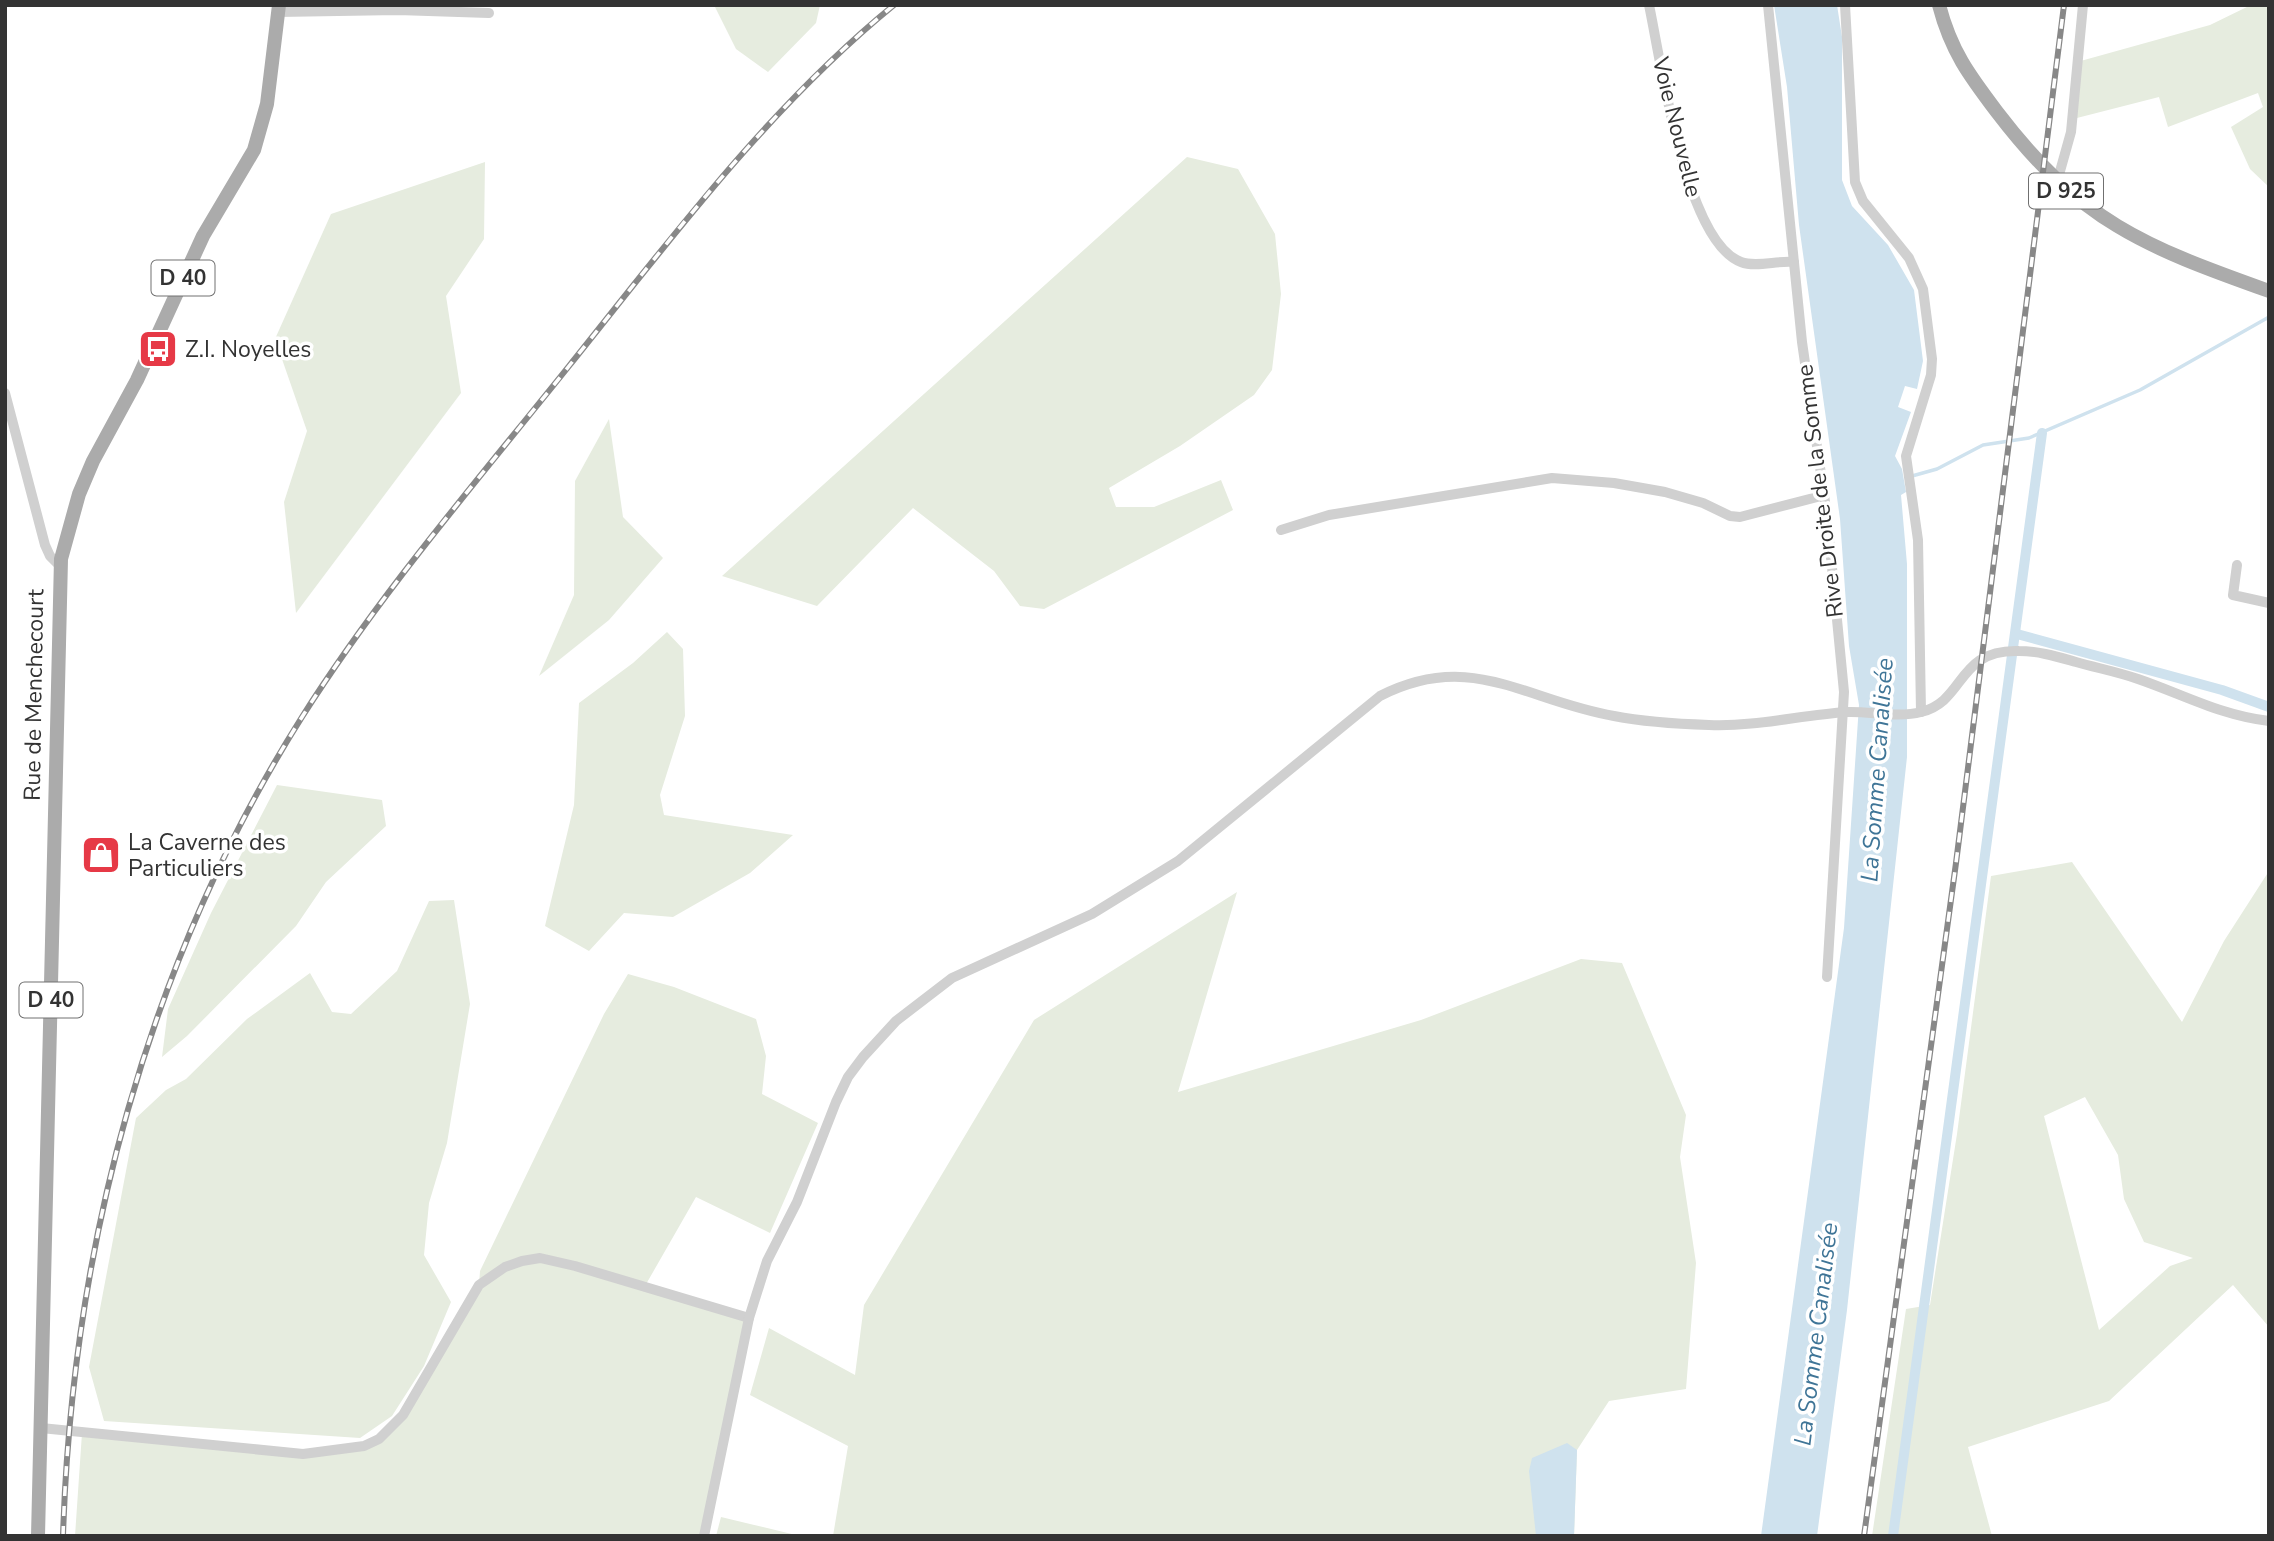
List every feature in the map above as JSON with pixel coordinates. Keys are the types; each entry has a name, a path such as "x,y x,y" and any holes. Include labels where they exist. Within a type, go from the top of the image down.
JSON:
{"main road":[{"name":"D 925","path":"1939,5 1948,38 1961,65 2021,144 2057,183 2105,220 2146,244 2269,291"},
{"name":"Rue de Menchecourt","path":"41,1430 60,566 93,461 137,380 203,236 254,150 267,104 279,9"},
{"name":"D 40","path":"38,1536 41,1430"}],"street":[{"name":"Voie Nouvelle","path":"1649,5 1684,168 1698,211 1714,239 1729,255 1742,263 1794,262"},
{"name":"Rive Droite de la Somme","path":"1768,5 1802,342 1825,495 1846,712 1827,977"},
{"path":"1845,5 1855,182 1863,201 1909,258 1923,289 1932,359 1931,375 1906,456 1918,540 1917,712"},
{"path":"2057,183 2071,132 2083,5"},
{"path":"279,9 363,8 489,13"},
{"path":"5,393 50,556 60,566"},
{"path":"1281,530 1329,515 1552,478 1614,482 1665,492 1703,503 1730,516 1740,517 1825,495"},
{"path":"43,533 54,545 64,547"},
{"path":"2237,565 2232,595 2269,603"},
{"path":"704,1536 749,1318 767,1261 797,1202 848,1077 880,1037 913,1006 952,978 1052,934 1152,879 1380,696 1418,681 1460,676 1498,681 1565,704 1614,716 1687,724 1732,725 1846,712 1917,712 1944,699 1978,660 2006,650 2022,650 2137,679 2217,710 2269,721"},
{"path":"41,1430 303,1454 365,1446 379,1439 403,1415 479,1285 505,1267 540,1258 749,1318"}],"shaded area":[{"path":"714,5 820,5 816,23 768,72 736,49"},
{"path":"2251,5 2269,5 2269,187 2250,169 2231,127 2263,107 2258,93 2168,127 2159,97 2073,119 2077,62 2210,25"},
{"path":"1187,157 1238,169 1275,234 1281,294 1272,370 1254,395 1180,446 1109,488 1116,507 1154,507 1221,480 1233,510 1044,609 1020,606 994,571 913,508 817,606 722,576"},
{"path":"485,162 484,239 446,296 461,393 296,613 284,502 307,431 275,339 331,214"},
{"path":"609,419 623,517 663,558 609,620 539,676 574,595 575,481"},
{"path":"667,632 683,649 685,716 660,795 664,815 793,835 750,873 673,917 624,913 589,951 545,926 574,805 579,703 633,663"},
{"path":"277,785 382,800 386,826 326,882 296,926 187,1036 162,1057 168,1009 211,913"},
{"path":"2072,862 2182,1022 2224,941 2269,871 2269,1327 2233,1285 2109,1401 1968,1447 1992,1536 1872,1536 1906,1309 1930,1305 1957,1134 1991,876","holes":["2085,1097 2118,1155 2124,1199 2144,1242 2193,1258 2170,1266 2099,1330 2044,1116"]},
{"path":"1237,892 1178,1092 1421,1020 1581,959 1622,963 1686,1115 1680,1157 1696,1263 1686,1389 1609,1401 1577,1450 1574,1536 833,1536 848,1446 750,1395 769,1328 855,1375 864,1305 1034,1020"},
{"path":"454,900 470,1004 447,1143 429,1203 424,1255 451,1302 424,1366 392,1416 360,1438 104,1421 89,1367 136,1118 166,1090 186,1079 247,1019 310,973 332,1012 351,1014 397,971 429,901"},
{"path":"628,974 674,987 756,1019 766,1056 762,1094 818,1123 770,1233 696,1197 645,1286 749,1318 704,1536 75,1536 82,1433 283,1452 364,1446 403,1415 479,1285 480,1271 604,1014"},
{"path":"721,1517 800,1536 716,1536"}],"water":[{"name":"La Somme Canalisée","path":"1774,5 1837,5 1842,37 1842,180 1852,206 1888,245 1914,290 1923,361 1917,389 1905,386 1898,407 1911,412 1895,456 1902,469 1906,492 1901,495 1907,564 1907,757 1847,1310 1817,1536 1761,1536 1844,928 1859,705 1849,646 1840,519 1799,225 1787,87"},
{"path":"1567,1443 1577,1450 1574,1536 1536,1536 1529,1471 1532,1458"}],"waterway":[{"path":"1912,476 1937,469 1983,445 2029,438 2140,390 2269,317"},
{"path":"1893,1536 2042,433"},
{"path":"2017,634 2222,690 2269,707"}],"railway":[{"path":"63,1536 69,1428 82,1321 102,1215 128,1110 161,1008 201,908 248,811 332,671 397,581 465,494 762,131 804,87 894,5"},
{"path":"1864,1536 1956,863 2064,5"}],"place":[{"name":"Z.I. Noyelles","path":"158,349"},
{"name":"La Caverne des Particuliers","path":"101,855"}]}
